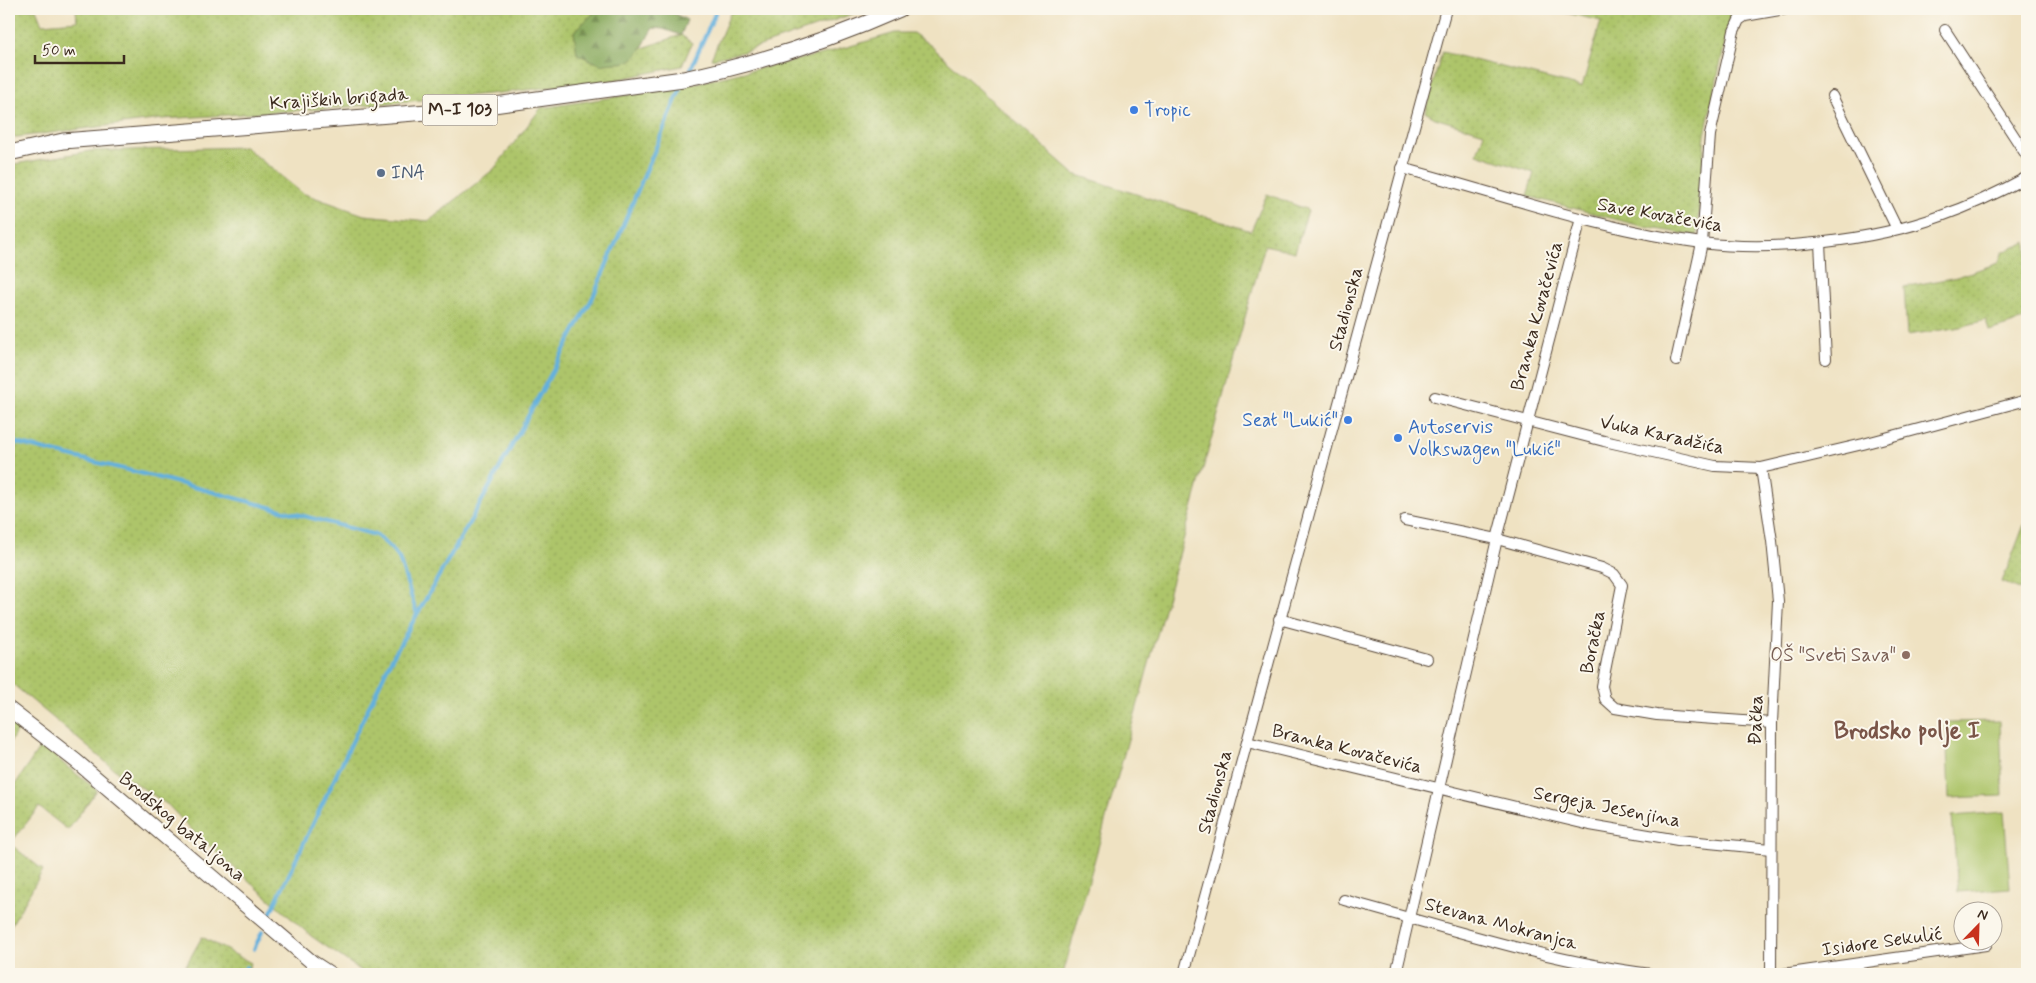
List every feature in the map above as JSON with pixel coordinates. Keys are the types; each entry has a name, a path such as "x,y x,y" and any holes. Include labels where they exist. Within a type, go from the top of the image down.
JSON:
{"main road":[{"name":"Krajiških brigada","path":"9,152 63,141 465,109 683,79 709,74 796,49 900,9"}],"street":[{"name":"Stadionska","path":"1184,974 1446,9"},
{"path":"1676,361 1702,243 1710,135 1734,31 1740,20 1745,16 1786,9"},
{"path":"1945,30 2027,156"},
{"path":"1832,96 1897,229"},
{"name":"Save Kovačevića","path":"1402,168 1581,218 1648,234 1702,243 1772,245 1820,242 1897,229 1942,216 2027,177"},
{"name":"Branka Kovačevića","path":"1396,974 1497,539 1581,218"},
{"path":"1820,242 1826,360"},
{"name":"Vuka Karadžića","path":"1435,397 1604,441 1715,466 1761,468 1863,444 2027,400"},
{"name":"Đačka","path":"1761,468 1772,541 1778,601 1772,723 1771,974"},
{"path":"1405,520 1497,539"},
{"name":"Boračka","path":"1497,539 1602,568 1614,574 1622,585 1602,686 1605,699 1615,708 1657,716 1772,723"},
{"path":"1279,619 1427,659"},
{"name":"Brodskog bataljona","path":"9,709 76,761 313,963 330,974"},
{"name":"Branka Kovačevića","path":"1247,742 1439,790"},
{"name":"Sergeja Jesenjina","path":"1439,790 1590,825 1678,840 1771,849"},
{"name":"Stevana Mokranjca","path":"1344,900 1603,968 1651,974"},
{"name":"Isidore Sekulić","path":"1783,974 1954,950"}],"green space":[{"path":"9,9 36,9 42,24 77,21 76,9 598,9 610,62 631,59 640,49 681,35 692,43 682,66 615,80 499,93 322,109 162,119 9,138"},
{"path":"598,9 671,9 671,12 687,20 681,35 653,28 638,53 631,60 623,63 602,65 577,54 574,32"},
{"path":"732,9 867,9 743,52 711,59"},
{"path":"1549,9 1742,9 1745,11 1735,15 1729,24 1705,135 1697,236 1645,227 1527,196 1534,173 1477,154 1484,133 1435,118 1425,112 1442,52 1582,87 1601,21"},
{"path":"895,33 913,33 930,45 1074,174 1251,231 1267,194 1308,210 1295,252 1265,245 1063,974 366,974 311,936 193,831 168,805 114,769 9,681 9,165 90,151 245,147 302,193 364,215 429,221 494,169 541,108 675,88 823,54"},
{"path":"2027,242 2027,319 1989,331 1986,320 1956,328 1907,335 1904,287 1957,277 1998,263 2003,252"},
{"path":"2027,517 2027,592 2002,582"},
{"path":"9,713 21,724 9,744"},
{"path":"2000,721 2003,796 1949,798 1946,722"},
{"path":"42,744 97,790 68,830 39,807 10,844 43,870 9,929 9,794"},
{"path":"2004,812 2010,888 1958,892 1952,816"},
{"path":"202,937 251,963 246,974 181,974"}],"waterway":[{"path":"691,68 717,9"},
{"path":"270,914 391,660 485,495 593,297 680,90"},
{"path":"9,441 152,476 376,535 399,558 417,614"},
{"path":"254,949 262,932"},
{"path":"243,974 246,967"}],"place":[{"name":"Tropic","path":"1134,110"},
{"name":"INA","path":"381,173"},
{"name":"Seat \"Lukić\"","path":"1348,420"},
{"name":"Autoservis Volkswagen \"Lukić\"","path":"1398,438"},
{"name":"OŠ \"Sveti Sava\"","path":"1906,655"}],"district":[{"name":"Brodsko polje I","path":"1907,731"}]}
